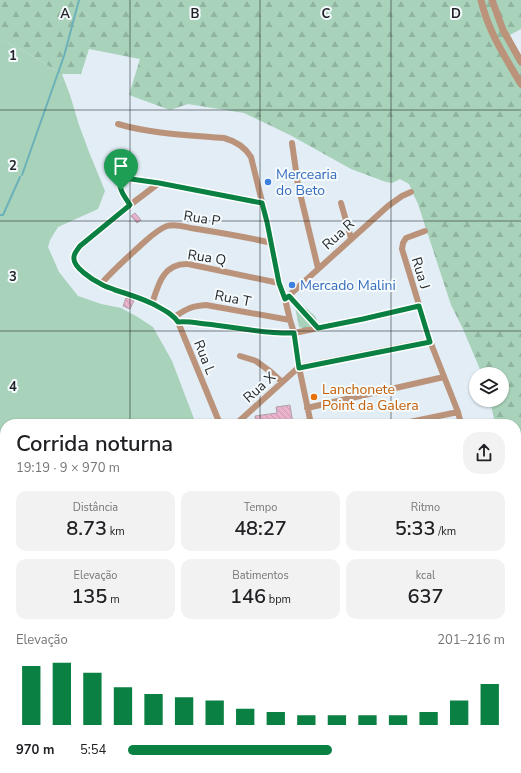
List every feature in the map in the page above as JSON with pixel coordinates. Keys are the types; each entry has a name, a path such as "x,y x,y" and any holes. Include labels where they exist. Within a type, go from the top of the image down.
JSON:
{"street":[{"path":"481,0 487,22 521,84"},
{"path":"492,0 503,30 521,62"},
{"path":"118,124 166,133 224,138 238,144 249,153 272,243 279,283 287,297 318,328"},
{"path":"292,142 298,185 318,268"},
{"path":"130,205 121,190 119,183 121,179 124,178 159,183 262,203"},
{"path":"159,183 80,246 74,256 75,262 84,273 101,284 152,304 167,312 176,320 269,333 294,333 419,306"},
{"name":"Rua R","path":"287,297 394,201 411,192"},
{"path":"341,203 352,238"},
{"name":"Rua P","path":"101,284 160,229 169,226 178,225 272,243"},
{"name":"Rua J","path":"425,231 406,238 402,249 430,342 460,419"},
{"name":"Rua Q","path":"152,304 158,283 164,275 172,268 182,264 279,283"},
{"path":"287,297 290,320 294,333 299,368 310,419"},
{"name":"Rua T","path":"176,320 189,308 206,305 290,320"},
{"name":"Rua L","path":"176,320 218,419"},
{"path":"299,368 430,342"},
{"path":"240,356 256,361 282,382"},
{"name":"Rua X","path":"241,419 299,368"},
{"path":"307,408 444,377"},
{"path":"424,419 458,412"}],"green space":[{"path":"0,0 521,0 521,29 510,35 521,61 521,419 494,419 491,407 509,407 509,367 479,367 451,305 418,204 409,184 400,179 392,183 386,182 351,169 290,135 244,113 188,104 170,110 129,95 140,59 89,49 81,74 62,74 0,39"},
{"path":"0,39 62,74 79,125 105,191 98,209 58,227 50,240 48,247 59,272 78,296 101,304 121,308 153,327 172,361 194,419 0,419"},
{"path":"297,300 315,316 319,325 309,328 299,327 294,302"}],"building":[{"path":"135,213 141,220 137,223 131,216"},
{"path":"126,298 134,301 130,309 123,306"},
{"path":"290,405 292,419 255,419 255,416 277,413 276,407"}],"waterway":[{"path":"22,175 64,56 79,0"},
{"path":"0,215 3,215 20,177"}],"place":[{"name":"Mercearia do Beto","path":"268,182"},
{"name":"Mercado Malini","path":"292,285"},
{"name":"Lanchonete Point da Galera","path":"314,397"}],"route":[{"path":"129,178 262,203 272,243 279,283 285,299 289,296 318,328 419,306 430,342 299,368 294,333 269,333 220,325 185,321 178,322 167,312 152,304 101,284 84,273 75,262 74,256 80,246 130,205 121,190 119,183 121,179 129,178"}]}
